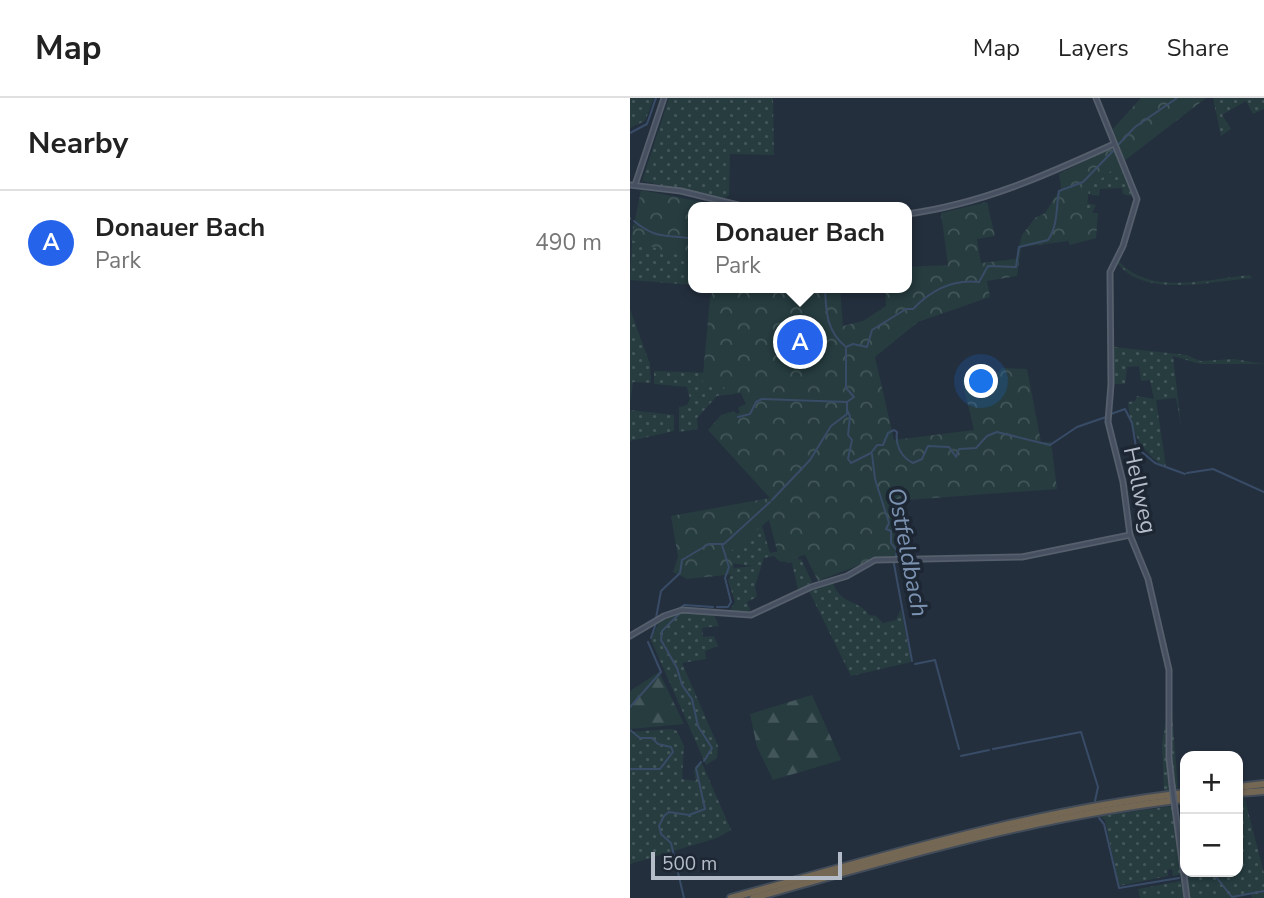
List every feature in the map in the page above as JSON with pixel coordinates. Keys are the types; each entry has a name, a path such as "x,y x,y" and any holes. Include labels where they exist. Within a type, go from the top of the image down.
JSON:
{"highway":[{"path":"1243,786 1264,784"},
{"path":"1243,793 1264,791"},
{"path":"731,898 1016,822 1180,794"},
{"path":"753,898 994,833 1096,812 1180,800"}],"street":[{"path":"664,98 633,185 681,191 726,202"},
{"name":"Hellweg","path":"1096,98 1137,201 1123,246 1110,272 1111,389 1108,415 1123,482 1130,535 1148,579 1169,670 1169,758 1187,898"},
{"path":"912,213 996,195 1114,144"},
{"path":"630,636 664,616 682,610 748,616 811,587 847,576 873,561 971,561 1039,555 1130,535"}],"green space":[{"path":"630,98 654,98 645,121 630,128"},
{"path":"669,98 773,98 774,155 730,154 729,195 724,198 642,181"},
{"path":"1141,98 1206,98 1089,188 1086,212 1098,213 1096,238 1070,245 1068,241 1021,247 1017,276 987,281 990,297 918,322 875,357 894,440 974,430 962,380 994,376 1002,368 1027,369 1041,442 1051,442 1057,489 894,501 904,558 875,559 818,581 805,555 780,562 769,520 731,551 735,574 687,579 673,572 678,557 671,516 770,498 708,430 721,415 734,411 737,414 740,412 738,408 746,404 741,393 721,393 729,381 702,386 712,293 840,293 843,326 863,321 886,306 885,293 912,293 912,267 948,265 941,213 987,202 995,236 977,239 981,263 1016,259 1022,235 1035,218 1045,213 1061,188 1059,174 1117,146 1111,131"},
{"path":"1213,98 1264,98 1264,109 1253,114 1246,101 1222,115 1231,129 1221,136"},
{"path":"1110,149 1114,150 1135,197 1123,194 1122,188 1100,189 1099,196 1088,194 1087,203 1096,205 1092,213 1086,213 1063,190 1059,174"},
{"path":"641,190 702,202 688,202 688,258 631,240"},
{"path":"633,224 648,235 688,240 688,285 630,280"},
{"path":"1117,259 1130,271 1161,282 1197,282 1250,275 1252,278 1199,284 1160,284 1143,281 1128,273 1117,262 1113,271 1114,347 1187,355 1200,361 1234,359 1264,364 1200,364 1173,356 1181,425 1176,398 1156,400 1166,467 1157,462 1138,440 1129,412 1128,402 1135,401 1137,396 1154,399 1150,380 1141,381 1139,366 1127,367 1125,384 1113,384 1111,273"},
{"path":"630,309 650,364 651,383 633,382 630,403"},
{"path":"654,371 712,373 758,387 742,414 738,408 747,404 741,393 717,396 697,418 698,429 679,432 679,407 687,405 690,399 687,387 654,384"},
{"path":"630,410 674,415 674,431 630,441"},
{"path":"759,516 770,553 780,551 799,556 798,560 801,559 812,582 798,590 792,563 779,561 774,556 764,558 755,586 757,597 747,602 751,611 745,614 729,612 735,602 728,580 735,568 753,566 730,563 729,543"},
{"path":"833,582 839,594 883,623 896,620 901,609 911,662 851,676 809,591"},
{"path":"685,611 713,613 719,626 702,628 703,637 714,636 718,646 705,651 706,659 682,663 718,746 717,758 706,765 651,640 659,621"},
{"path":"659,672 684,724 630,729 630,691"},
{"path":"812,695 841,760 773,780 757,747 750,714"},
{"path":"1172,712 1178,789 1164,791 1162,744 1167,713"},
{"path":"671,729 677,731 684,746 682,779 696,781 694,770 701,761 731,830 717,838 630,864 630,732"},
{"path":"1243,796 1264,873 1264,898 1252,898 1251,894 1235,898 1189,898 1187,877 1243,877"},
{"path":"1173,806 1180,874 1173,876 1172,869 1167,870 1168,876 1119,886 1105,820 1100,816"},
{"path":"1181,881 1184,898 1140,898 1138,889"}],"waterway":[{"path":"630,133 647,124 656,98"},
{"path":"1117,146 1135,127 1177,98"},
{"path":"825,293 827,313 839,341 846,347 853,344 867,347 872,330 906,309 913,309 935,291 960,282 979,282 988,266 1016,267 1019,247 1048,240 1051,235 1059,191 1083,182 1114,150"},
{"path":"634,221 656,234 688,238"},
{"path":"772,500 810,460 831,426 847,414 847,402 854,397 846,388 846,349"},
{"path":"738,417 750,414 756,402 762,399 847,402"},
{"path":"1111,414 1125,409 1132,423 1136,447 1155,463 1185,474"},
{"path":"847,410 850,416 848,435 852,440 848,459 851,463 871,453 877,445 883,445 888,433 894,430 897,432 900,450 913,463 922,459 928,446 949,447 956,457 959,449 976,448 987,436 997,432 1050,445 1077,427 1106,417"},
{"name":"Ostfeldbach","path":"872,454 875,479 889,523 886,529 891,531 891,543 897,551 894,564 912,661"},
{"path":"1187,473 1213,469 1264,492"},
{"path":"656,618 661,591 680,573 682,560 709,544 724,544 770,502"},
{"path":"717,607 728,607 731,602 725,578 729,567 722,545"},
{"path":"679,609 684,605 713,607"},
{"path":"680,613 662,631 661,640 677,668 682,685 692,699 698,726 712,748 704,761"},
{"path":"651,638 656,623"},
{"path":"630,707 661,672 648,642"},
{"path":"915,664 935,660 959,749"},
{"path":"630,730 640,738 652,738 658,744 671,747 673,752 660,769 630,769"},
{"path":"993,749 1081,732 1098,787 1095,801"},
{"path":"961,756 989,750"},
{"path":"684,898 671,843 661,834 659,826 669,812 689,815 705,809 696,768 701,762"},
{"path":"1099,818 1104,824 1119,888 1179,878"},
{"path":"1216,877 1232,897 1264,891"}],"place":[{"name":"Donauer Bach","path":"800,342"}]}
